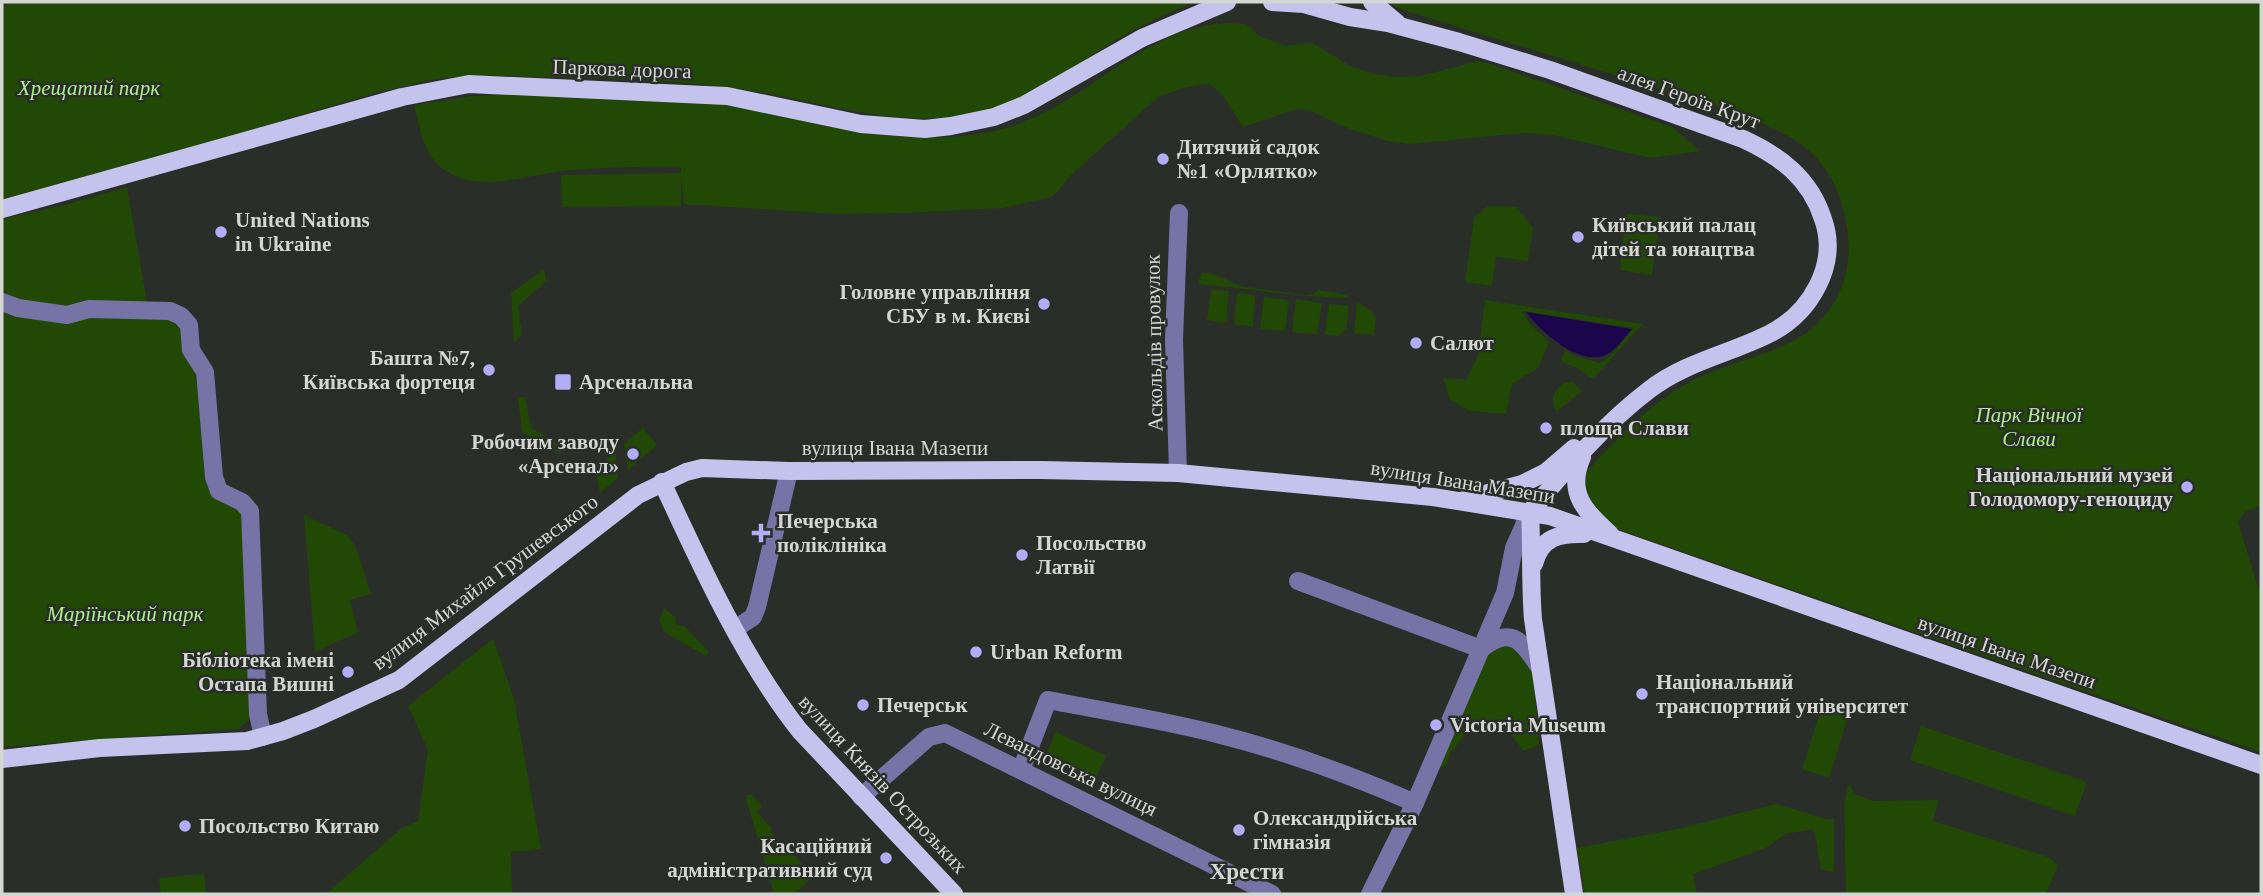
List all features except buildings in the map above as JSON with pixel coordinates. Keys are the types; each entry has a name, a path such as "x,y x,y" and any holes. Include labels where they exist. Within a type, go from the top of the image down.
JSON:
{"main road":[{"name":"Паркова дорога","path":"2,209 402,97 469,84 727,96 861,124 925,129 951,126 994,117 1024,105 1142,38 1228,2"},
{"path":"1272,2 1304,4 1350,17 1407,28"},
{"path":"1371,2 1390,19 1407,28"},
{"name":"алея Героїв Крут","path":"1407,28 1549,70 1751,143 1769,151 1788,165 1804,182 1821,211 1828,249 1826,264 1811,298 1797,313 1769,334 1670,375 1629,406 1530,512"},
{"path":"1452,500 1522,484 1546,472 1575,447 1609,426"},
{"path":"1587,448 1576,476 1575,491 1593,519 1615,540"},
{"name":"вулиця Івана Мазепи","path":"662,482 702,468 1178,473 1452,500 1530,512 1550,516 2261,765"},
{"name":"вулиця Михайла Грушевського","path":"2,759 100,748 247,741 314,719 398,681 615,512 662,482"},
{"name":"вулиця Князів Острозьких","path":"662,482 735,629 783,710 800,732 954,894"},
{"path":"1530,512 1530,580 1540,668 1574,894"},
{"path":"1530,580 1535,558 1544,544 1563,533 1615,540"}],"street":[{"name":"Аскольдів провулок","path":"1178,473 1174,328 1179,213"},
{"path":"2,302 18,309 67,315 89,309 170,311 181,316 189,325 191,350 205,372 219,491 242,502 250,511 258,714 263,737"},
{"path":"735,629 753,617 757,607 789,471"},
{"path":"1370,894 1415,803 1505,593 1514,548 1530,512"},
{"path":"1297,581 1481,649"},
{"path":"1481,649 1499,637 1509,636 1523,644 1540,668"},
{"path":"1021,770 1048,700 1250,743 1359,778 1415,803"},
{"name":"Левандовська вулиця","path":"861,797 929,737 945,733 1272,894"}],"green space":[{"name":"Хрещатий парк","path":"2,2 1196,2 1136,29 1017,100 986,111 953,117 888,116 758,92 693,84 471,75 432,80 379,92 39,192 2,200"},
{"name":"Парк Вічної Слави","path":"1391,2 2261,2 2261,505 2245,512 2238,522 2261,598 2261,752 1620,530 1595,514 1584,497 1585,473 1643,415 1670,394 1698,378 1792,342 1805,334 1827,313 1841,288 1848,260 1848,231 1838,193 1818,159 1805,147 1772,128 1732,111 1413,13 1394,6"},
{"path":"1246,24 1258,35 1285,46 1313,43 1352,67 1374,74 1421,76 1478,61 1491,64 1672,127 1700,151 1651,158 1553,135 1523,133 1410,144 1388,141 1350,129 1308,110 1297,109 1243,127 1224,97 1212,85 1205,84 1158,97 1072,174 1051,197 1003,208 838,214 684,204 681,176 681,206 562,207 561,175 681,173 681,167 573,170 492,182 460,178 446,171 433,158 424,142 414,105 472,96 514,94 723,104 890,136 980,134 1021,123 1048,111 1147,48 1173,36 1200,27"},
{"name":"Маріїнський парк","path":"127,187 149,314 175,319 183,330 189,348 199,398 208,488 244,517 250,719 238,729 2,747 2,219"},
{"path":"1488,206 1516,207 1533,228 1528,261 1496,257 1492,286 1465,282 1474,218"},
{"path":"1626,214 1660,217 1652,275 1620,270"},
{"path":"544,269 546,281 518,306 522,334 514,343 511,293"},
{"path":"1202,272 1217,275 1240,286 1305,295 1314,294 1318,290 1348,295 1348,298 1306,296 1200,284 1198,282"},
{"path":"1211,289 1229,291 1226,323 1207,320"},
{"path":"1237,293 1255,295 1253,327 1234,324"},
{"path":"1264,297 1289,300 1285,331 1260,329"},
{"path":"1296,299 1322,303 1317,334 1292,332"},
{"path":"1485,300 1643,324 1593,379 1577,368 1561,362 1565,349 1573,355 1599,363 1609,357 1634,328 1522,311 1530,324 1549,342 1538,368 1512,384 1506,414 1470,411 1450,400 1443,378 1466,380 1478,356"},
{"path":"1357,302 1376,317 1374,337 1370,334 1354,334"},
{"path":"1329,304 1349,306 1346,330 1338,336 1325,335"},
{"path":"1566,382 1573,382 1582,391 1557,411 1553,403 1554,395"},
{"path":"518,397 525,397 531,428 566,448 560,454 522,432"},
{"path":"643,428 657,445 628,470 624,444"},
{"path":"615,452 618,478 600,493 595,470"},
{"path":"304,515 347,535 356,547 371,594 350,600 358,632 315,652"},
{"path":"664,608 676,618 675,624 685,627 709,652 706,656 664,632 659,620"},
{"path":"493,639 514,699 541,849 511,852 512,894 326,894 402,828 418,821 428,750 408,706"},
{"path":"1509,642 1527,652 1534,673 1539,745 1523,751 1513,737 1502,729 1471,728 1451,752 1446,766 1438,768 1482,658 1494,646"},
{"path":"1821,709 1848,717 1829,778 1802,769"},
{"path":"1921,726 2087,782 2075,816 1910,760"},
{"path":"1056,732 1106,756 1095,780 1045,756"},
{"path":"1849,783 1854,794 1873,801 1939,800 1933,821 2048,857 2058,865 2046,894 1846,894 1844,803"},
{"path":"748,795 752,795 762,806 756,812 772,828 770,831 814,876 794,894 774,894 746,799"},
{"path":"1776,804 1834,819 1834,872 1821,869 1814,829 1785,834 1766,848 1693,874 1697,894 1585,894 1577,848 1682,828"},
{"path":"204,874 206,894 161,894 159,878"}],"shaded area":[{"path":"1526,312 1632,329 1609,353 1589,357 1558,343"}],"place":[{"name":"Дитячий садок №1 «Орлятко»","path":"1163,159"},
{"name":"United Nations in Ukraine","path":"221,232"},
{"name":"Київський палац дітей та юнацтва","path":"1578,237"},
{"name":"Головне управління СБУ в м. Києві","path":"1044,304"},
{"name":"Салют","path":"1416,343"},
{"name":"Башта №7, Київська фортеця","path":"489,370"},
{"name":"Арсенальна","path":"563,382"},
{"name":"площа Слави","path":"1546,428"},
{"name":"Робочим заводу «Арсенал»","path":"633,454"},
{"name":"Національний музей Голодомору-геноциду","path":"2187,487"},
{"name":"Печерська поліклініка","path":"761,533"},
{"name":"Посольство Латвії","path":"1022,555"},
{"name":"Urban Reform","path":"976,652"},
{"name":"Бібліотека імені Остапа Вишні","path":"348,672"},
{"name":"Національний транспортний університет","path":"1642,694"},
{"name":"Печерськ","path":"863,705"},
{"name":"Victoria Museum","path":"1436,725"},
{"name":"Посольство Китаю","path":"185,826"},
{"name":"Олександрійська гімназія","path":"1239,830"},
{"name":"Касаційний адміністративний суд","path":"886,858"}],"district":[{"name":"Хрести","path":"1247,871"}]}
